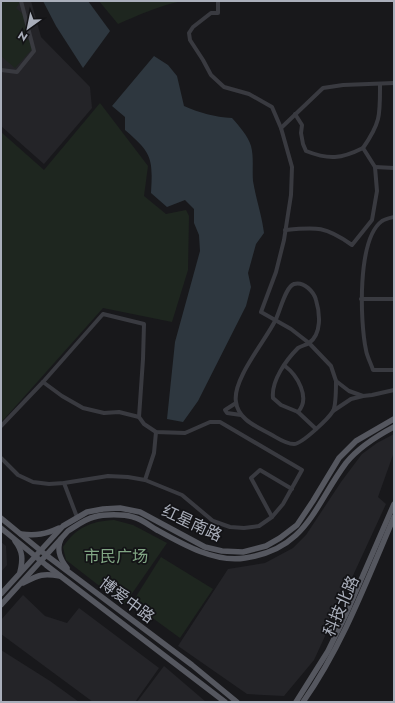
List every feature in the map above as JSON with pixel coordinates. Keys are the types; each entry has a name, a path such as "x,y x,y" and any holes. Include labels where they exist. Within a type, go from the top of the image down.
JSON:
{"main road":[{"name":"红星南路","path":"1,594 63,526 87,512 120,508 140,512 205,547 222,552 243,552 266,546 280,538 296,525 313,501 339,458 356,441 394,419"},
{"name":"红星南路","path":"1,605 68,531 94,517 120,515 134,517 204,554 222,558 244,559 267,553 284,546 300,532 320,505 347,463 362,447 394,426"},
{"path":"383,433 394,430"},
{"path":"296,702 328,651 347,612 394,504"},
{"name":"科技北路","path":"303,702 318,681 338,645 394,517"},
{"name":"博爱中路","path":"1,518 46,555 192,665 237,702"},
{"path":"21,534 34,536 46,534 63,526"},
{"name":"博爱中路","path":"1,528 41,561 225,702"},
{"path":"7,532 22,552 23,561 20,572"},
{"path":"62,538 59,544 59,554 70,573"},
{"path":"19,585 39,575 47,574 61,576"}],"street":[{"path":"1,70 17,72 34,51 22,1"},
{"path":"218,1 218,13 211,13 193,26 189,33 190,40 211,75 224,87 249,94 272,107 281,128 292,167 291,195 285,230 276,272 261,312 291,329 309,343 331,366 336,381 334,411"},
{"path":"281,128 322,88 343,85 394,83"},
{"path":"295,114 302,124 301,133 306,151 319,157 336,158 351,154 362,148 377,125 380,113 380,84"},
{"path":"285,230 311,228 325,229 339,236 352,246 372,220 377,191 375,167 362,148"},
{"path":"375,167 394,168"},
{"path":"394,217 383,221 374,230 364,263 362,299 362,324 365,345 374,370 394,370"},
{"path":"372,220 383,221"},
{"path":"316,428 298,412 281,406 273,398 272,391 275,382 299,347 309,343 314,338 319,320 315,295 311,290 301,284 295,284 289,288 276,320 241,378 235,394 236,403 241,415 251,423 289,444 296,444 302,442 334,411 351,399 394,390"},
{"path":"362,299 394,299"},
{"path":"1,426 43,382 103,314 144,324 139,416 144,424 156,432 185,433 210,422 220,422 302,470 283,504 272,517 259,526 244,528 230,527 213,521 182,495 146,480 108,476 64,483 49,484 33,482 18,475 1,458"},
{"path":"285,366 292,371 302,390 303,401 301,409 298,412"},
{"path":"336,381 350,391 362,396"},
{"path":"43,382 62,396 83,408 104,413 119,412 139,416"},
{"path":"236,403 225,410 227,413 241,415"},
{"path":"146,480 154,453 156,432"},
{"path":"272,517 251,478 260,470 292,489"},
{"path":"64,483 77,517"}],"shaded area":[{"path":"1,1 31,1 41,37 90,87 92,108 44,164 1,126"},
{"path":"43,1 88,1 110,31 83,68 56,26"},
{"path":"154,56 168,65 177,76 184,106 219,117 232,118 246,135 252,150 253,181 264,233 256,244 248,273 251,287 246,306 198,401 183,422 167,419 175,342 200,251 199,235 194,223 194,209 185,200 167,207 151,193 152,172 149,157 141,145 125,130 125,117 112,106"},
{"path":"394,434 394,452 378,497 386,504 314,660 284,696 247,694 178,646 228,569 265,563 293,548 306,535 341,482 362,454 377,443"},
{"path":"1,542 6,546 7,565 1,572"},
{"path":"23,595 45,616 67,623 79,608 159,668 135,702 93,702 1,634 1,620"},
{"path":"1,650 50,681 79,702 1,702"},
{"path":"164,666 206,702 137,702"}],"green space":[{"path":"1,1 21,1 16,8 34,24 24,36 35,46 15,68 1,56"},
{"path":"99,1 183,1 158,8 118,24"},
{"path":"100,103 148,166 144,196 166,214 186,210 189,216 188,270 172,322 103,308 1,422 1,132 44,170"},
{"name":"市民广场","path":"114,520 133,525 167,543 124,605 66,560 63,547 73,534 85,526"},
{"path":"161,557 213,589 180,638 132,603"}]}
